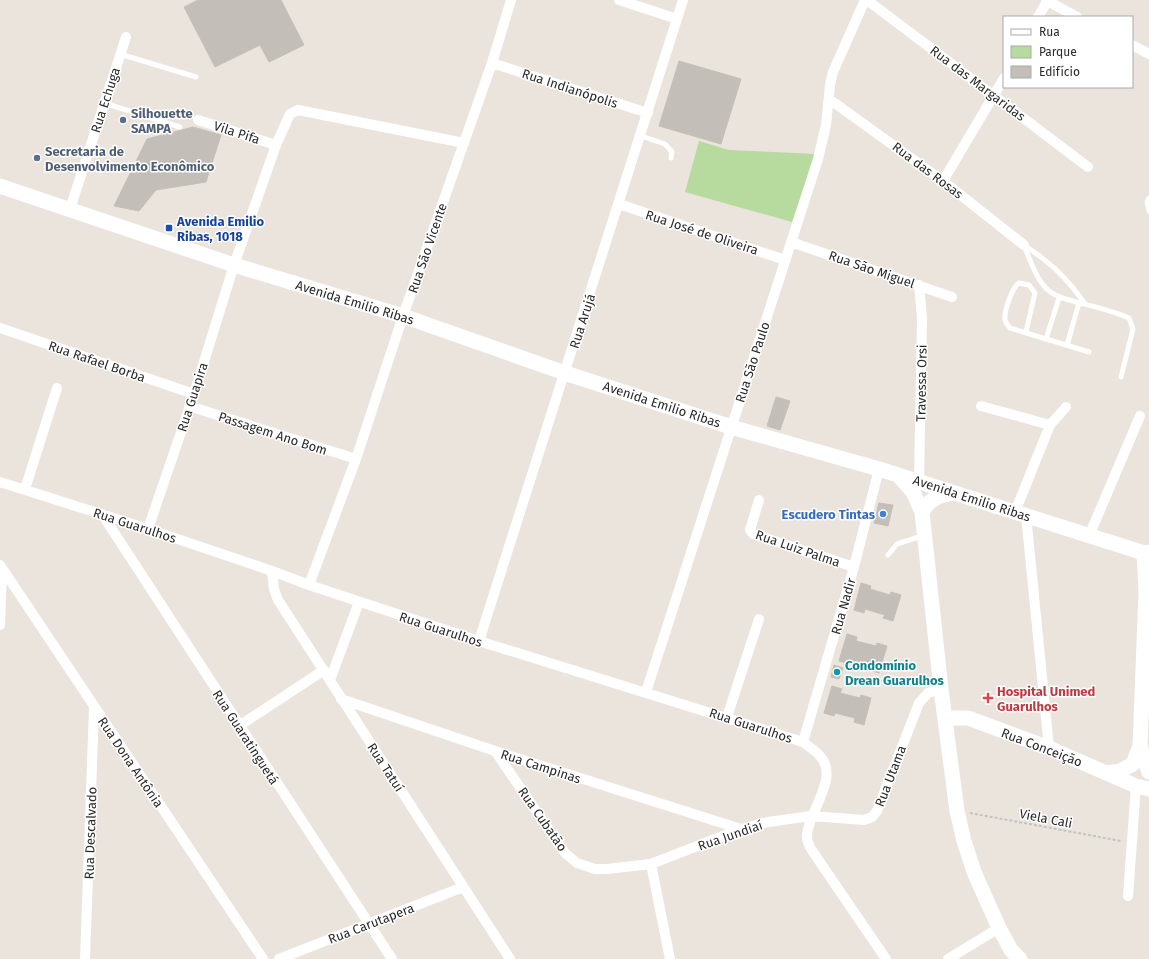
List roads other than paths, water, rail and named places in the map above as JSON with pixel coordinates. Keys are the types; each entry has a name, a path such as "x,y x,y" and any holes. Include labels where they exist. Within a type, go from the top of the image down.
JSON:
{"main road":[{"name":"Avenida Emilio Ribas","path":"0,186 234,265 403,316 565,373 731,427 896,474 1089,536 1147,552 1147,625 1140,746 1132,764 1120,771 1107,773"},
{"path":"896,474 913,492 922,512 941,689 957,811 964,841 974,872 999,928 1012,950 1020,959"},
{"path":"922,512 930,501 936,497 956,493"},
{"name":"Rua Conceição","path":"945,718 968,718 1049,748 1142,788"},
{"name":"Avenida Emilio Ribas","path":"1140,746 1149,772"}],"street":[{"name":"Rua São Vicente","path":"309,585 356,459 403,316 492,63 511,0"},
{"path":"619,0 677,19"},
{"name":"Rua Arujá","path":"479,641 641,136 683,0"},
{"name":"Rua das Margaridas","path":"866,0 1088,167"},
{"name":"Rua São Paulo","path":"646,692 818,159 826,125 833,72 866,0"},
{"path":"1039,16 1047,0 1075,16"},
{"name":"Rua Echuga","path":"70,209 126,37"},
{"path":"1133,46 1149,54"},
{"name":"Rua Indianópolis","path":"492,63 648,113"},
{"path":"943,181 1003,80"},
{"name":"Rua das Rosas","path":"829,99 943,181 1024,245"},
{"name":"Rua Guapira","path":"148,529 194,394 234,265 276,145 290,114 298,110 464,143"},
{"name":"Vila Pifa","path":"198,120 276,145"},
{"name":"Rua José de Oliveira","path":"619,204 785,260"},
{"name":"Rua São Miguel","path":"791,242 952,296"},
{"name":"Travessa Orsi","path":"919,285 922,318 919,481"},
{"name":"Rua Rafael Borba","path":"0,328 194,394"},
{"path":"25,489 57,388"},
{"name":"Passagem Ano Bom","path":"189,406 356,459"},
{"path":"981,406 1050,425"},
{"path":"1049,748 1020,513 1050,425 1066,407"},
{"path":"1089,536 1140,416"},
{"name":"Rua Nadir","path":"803,742 854,567 879,469"},
{"name":"Rua Guarulhos","path":"0,482 272,570 309,585 479,641 803,742 821,756 825,766 825,787 811,816 807,834 811,849 886,959"},
{"name":"Rua Luiz Palma","path":"759,500 750,530 753,534 854,567"},
{"name":"Rua Guaratinguetá","path":"102,514 392,959"},
{"path":"0,625 1,567"},
{"name":"Rua Dona Antônia","path":"1,567 263,959"},
{"name":"Rua Tatuí","path":"272,570 274,589 278,600 510,959"},
{"path":"330,680 359,602"},
{"path":"727,718 759,619"},
{"path":"239,726 324,670"},
{"name":"Rua Utama","path":"811,816 864,820 872,817 877,811 919,703 928,693 941,689"},
{"name":"Rua Campinas","path":"341,699 496,751 741,829"},
{"name":"Rua Descalvado","path":"85,959 94,708"},
{"name":"Rua Cubatão","path":"496,751 565,853 577,863 594,869 651,864"},
{"path":"1128,896 1132,843 1142,788"},
{"name":"Rua Jundiaí","path":"651,864 741,829 768,822 811,816"},
{"path":"651,864 670,959"},
{"name":"Rua Carutapera","path":"279,959 464,887"},
{"path":"948,959 999,928"}],"lane":[{"path":"120,54 196,77"},
{"path":"104,103 180,127"},
{"path":"641,136 665,144 672,152 671,158"},
{"path":"1149,198 1147,202 1149,211"},
{"path":"1024,245 1036,275 1044,288 1059,298 1125,316 1132,322 1133,329 1121,377"},
{"path":"1024,245 1055,267 1068,280 1085,304"},
{"path":"1026,332 1035,293 1029,285 1019,284 1013,288 1005,320 1010,328 1089,352"},
{"path":"1046,339 1059,298"},
{"path":"1067,345 1079,303"},
{"path":"888,555 897,544 925,535"}],"place":[{"name":"Silhouette SAMPA","path":"123,120"},
{"name":"Secretaria de Desenvolvimento Econômico","path":"37,158"},
{"name":"Avenida Emilio Ribas, 1018","path":"169,228"},
{"name":"Escudero Tintas","path":"883,514"},
{"name":"Condomínio Drean Guarulhos","path":"837,672"},
{"name":"Hospital Unimed Guarulhos","path":"988,698"}]}
